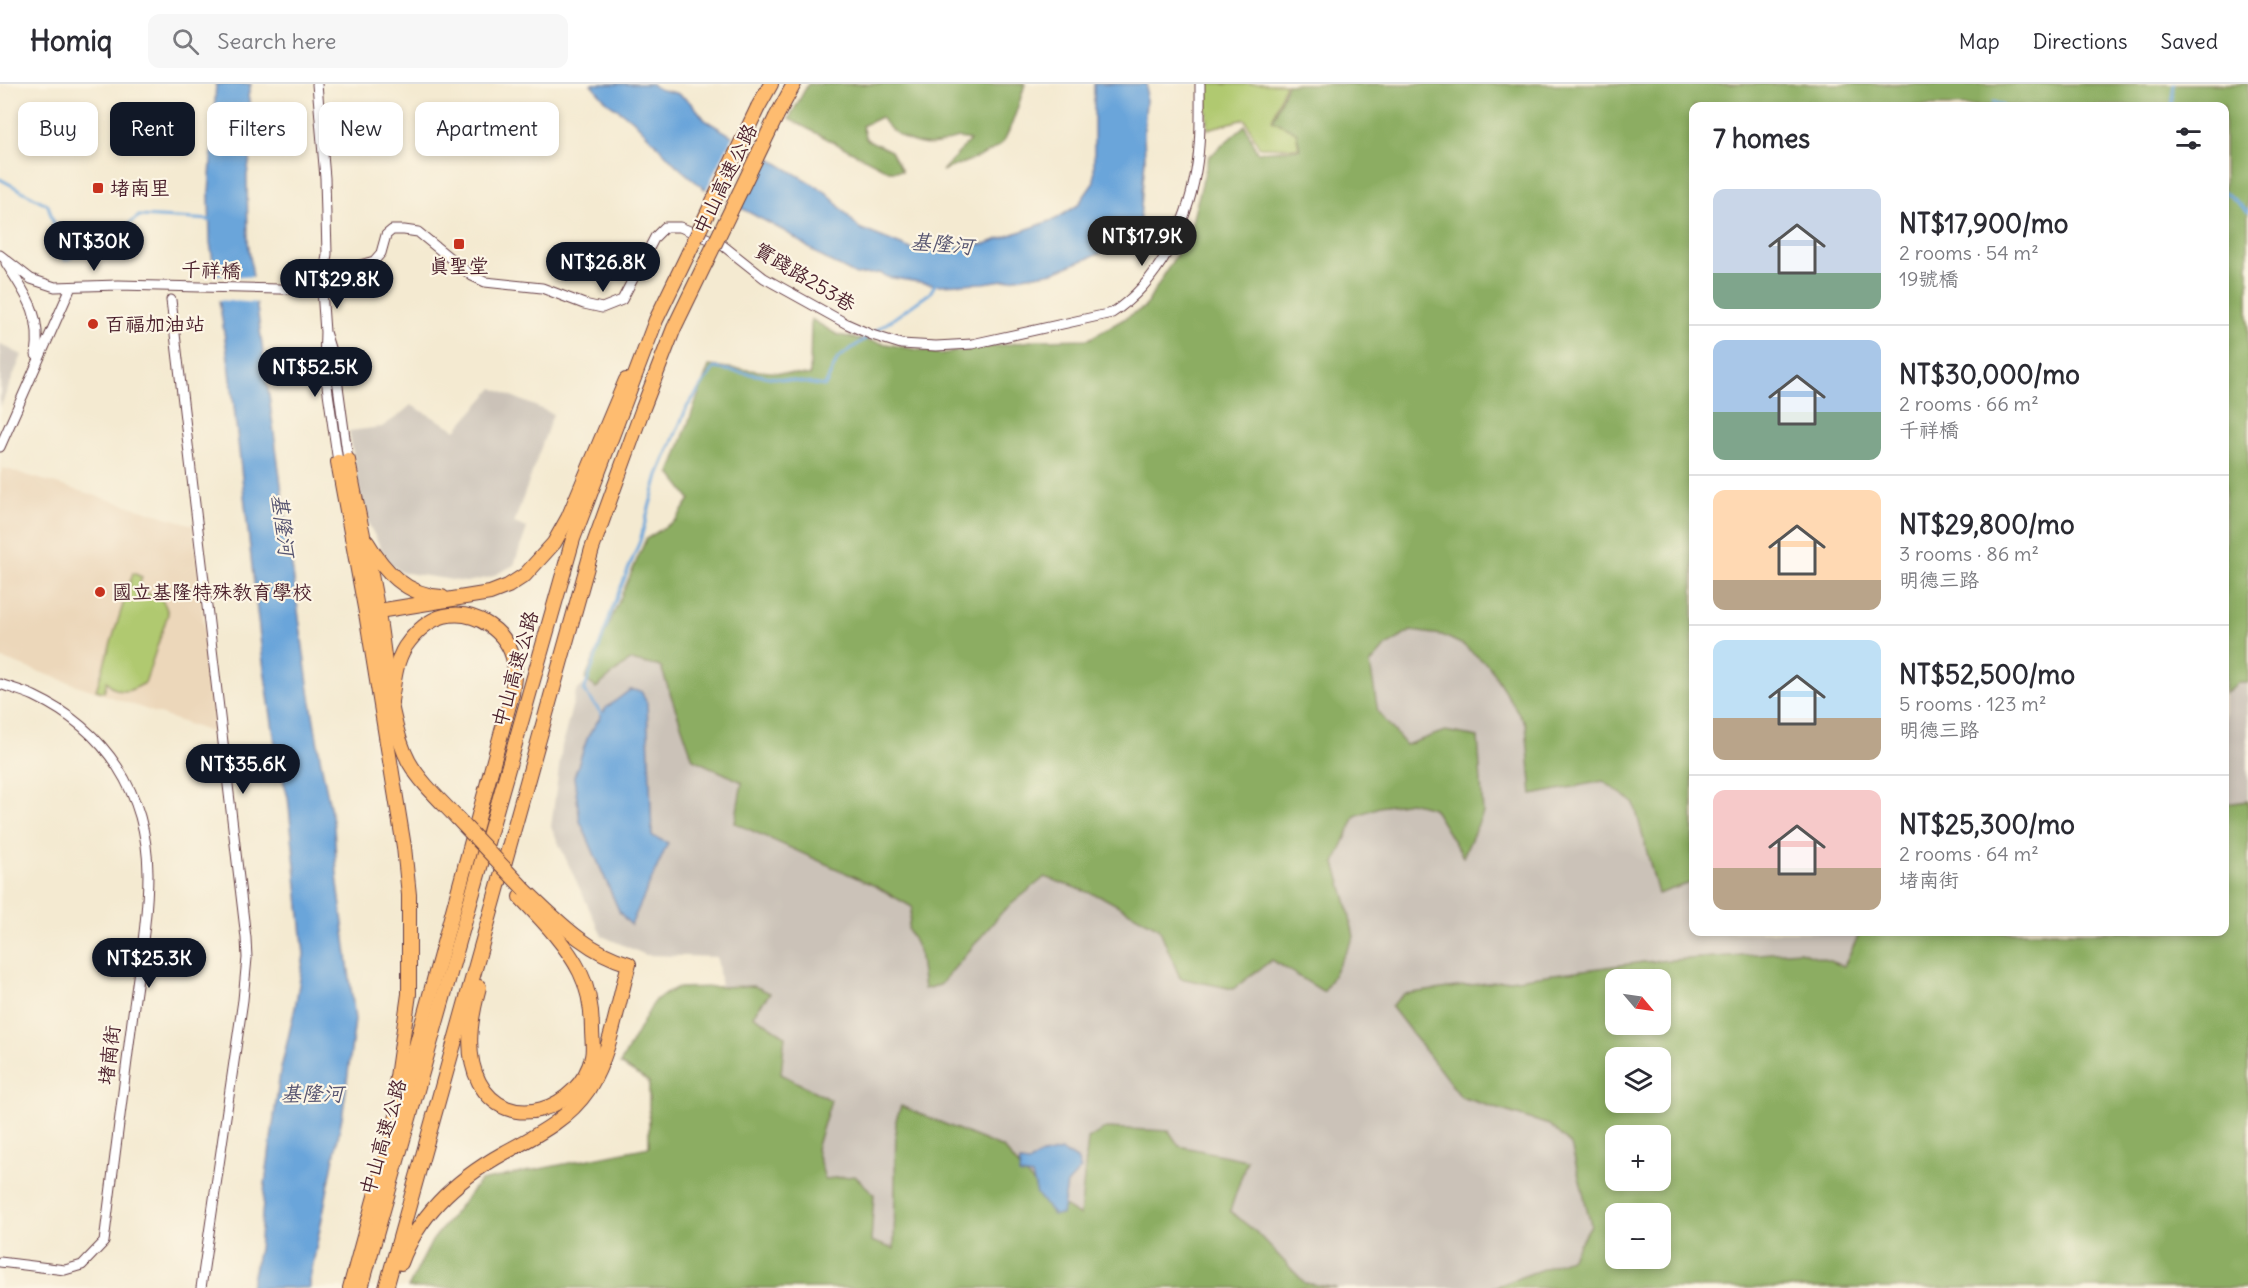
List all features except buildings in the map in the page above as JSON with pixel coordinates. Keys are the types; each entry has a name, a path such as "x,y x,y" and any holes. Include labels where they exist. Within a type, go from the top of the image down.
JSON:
{"highway":[{"name":"中山高速公路","path":"354,1286 570,550 656,320 771,84"},
{"name":"中山高速公路","path":"386,1288 592,549 663,358 706,262 794,84"},
{"path":"372,612 490,593 508,586 525,575 554,543 568,518 617,397 656,320"},
{"path":"343,461 361,531 393,748 401,765 422,794 454,821 522,893 580,971 588,993 592,1019 593,1057 581,1082 564,1100 544,1109 526,1112 512,1110 489,1096 478,1081 469,1038 488,950 489,918"},
{"path":"343,461 372,612"},
{"path":"361,531 386,571 402,583 417,592 462,598"},
{"path":"443,616 470,616 495,629 506,641 514,663 512,694 354,1286 374,1169 393,1103 409,994 410,938 406,871 386,701 404,649 416,634 430,622 443,616"},
{"path":"392,1288 402,1259 417,1230 435,1206 454,1187 483,1165 554,1125 587,1091 606,1050 629,964 604,955 584,943 522,893"}],"street":[{"path":"317,84 325,178 327,254 322,290 325,332 324,364 343,461"},
{"name":"實踐路253巷","path":"322,290 346,269 374,261 381,253 386,235 392,230 404,230 418,232 471,276 485,282 542,288 584,304 602,308 622,300 655,237 665,227 680,227 721,244 764,278 847,324 868,334 901,344 936,346 972,344 1112,313 1128,302 1154,273 1188,205 1196,170 1200,84"},
{"path":"1,256 34,309 38,338 33,369"},
{"name":"千祥橋","path":"1,256 31,279 55,287 118,285 322,290"},
{"path":"0,447 71,287"},
{"path":"171,300 247,958 243,1000 201,1288"},
{"name":"堵南街","path":"0,684 34,696 67,716 87,731 114,760 139,807 146,838 148,874 104,1242 82,1265 65,1270 0,1263"}],"shaded area":[{"path":"0,344 22,355 0,408"},
{"path":"493,388 553,414 514,523 527,528 514,565 491,577 466,582 401,572 388,562 364,515 349,431 382,427 411,405 456,430"},
{"name":"國立基隆特殊教育學校","path":"3,468 193,525 216,734 0,658 0,475"},
{"path":"1689,542 1689,936 1914,936 1671,1053 1671,1047 1605,1047 1605,1113 1616,1113 1616,1125 1605,1125 1605,1191 1616,1191 1616,1203 1605,1203 1605,1269 1620,1269 1626,1288 567,1288 737,1110 717,957 646,955 602,936 551,827 562,746 576,691 749,555 1439,573"},
{"path":"2229,597 2248,605 2248,939 2229,933"}],"green space":[{"path":"808,84 1025,84 1011,125 1001,144 981,156 942,171 970,140 957,138 930,145 913,142 898,135 881,117 862,126 866,139 891,151 902,171 889,171 789,119"},
{"path":"1205,84 1285,84 1272,120 1296,132 1299,148 1259,147 1245,119 1208,129"},
{"path":"1287,84 2248,84 2248,683 2238,683 2229,691 2229,102 1689,102 1689,883 1658,894 1634,803 1603,781 1532,795 1526,725 1489,666 1463,645 1442,635 1411,631 1386,646 1370,664 1378,712 1406,745 1445,731 1478,737 1483,813 1463,857 1433,808 1410,802 1379,807 1355,816 1335,863 1354,937 1324,992 1272,960 1233,989 1180,978 1159,928 1104,898 1045,877 1003,911 940,985 924,989 919,951 908,929 912,907 875,886 735,823 742,782 693,759 661,667 630,660 596,688 585,679 646,539 676,520 690,499 670,473 709,366 810,376 811,319 838,335 940,354 1038,340 1089,339 1145,307 1189,233 1209,157 1245,125 1257,152 1300,149 1296,132 1273,120"},
{"path":"133,573 142,577 137,593 158,596 164,603 168,614 145,683 130,690 120,691 107,681 104,692 96,690"},
{"path":"2248,801 2248,1288 1492,1288 1570,1259 1591,1225 1571,1145 1549,1125 1461,1097 1391,1006 1404,994 1644,962 1800,951 1844,966 1858,936 2229,936 2229,803"},
{"path":"754,986 770,993 753,1015 785,1036 781,1074 831,1100 816,1149 825,1179 855,1176 874,1194 871,1241 894,1249 896,1120 901,1106 1003,1148 1042,1193 1080,1216 1088,1139 1106,1128 1169,1131 1179,1146 1247,1160 1230,1211 1256,1232 1305,1283 1337,1288 408,1288 432,1241 480,1181 649,1147 649,1082 620,1064 655,1000 676,988"}],"water":[{"name":"基隆河","path":"216,84 251,84 248,96 249,102 215,102"},
{"name":"基隆河","path":"591,84 652,84 661,90 678,94 693,105 705,120 826,192 859,228 916,251 985,244 1056,219 1078,205 1094,182 1094,84 1147,84 1145,159 1139,230 1126,243 1054,272 984,283 938,285 887,277 880,273 856,275 822,257 786,232 703,188 677,166 633,120 607,102"},
{"name":"基隆河","path":"211,156 250,156 247,175 248,241 308,684 334,826 337,875 355,1020 343,1112 310,1288 250,1288 259,1249 280,1073 304,955 288,797 278,763 262,655 230,371 210,242"},
{"path":"630,690 641,691 647,703 652,836 668,843 631,925 620,913 580,821 574,777 588,736 606,708"},
{"path":"1061,1151 1077,1159 1081,1169 1067,1184 1062,1215 1053,1215 1037,1194 1032,1176 1019,1174 1020,1162 1029,1163 1038,1156"}],"pier":[{"path":"734,134 764,152 737,209 705,192"},
{"path":"212,275 256,277 260,303 216,300"}],"waterway":[{"path":"2172,102 2174,84"},
{"path":"0,179 48,205 65,260 72,257"},
{"path":"2229,195 2248,211"},
{"path":"88,251 104,244 139,216 213,220"},
{"path":"873,333 930,293 937,281"},
{"path":"602,714 584,691 614,604 640,541 658,475 687,407 714,368 825,386 838,358 868,337"}],"place":[{"name":"堵南里","path":"98,188"},
{"name":"真聖堂","path":"459,244"},
{"name":"百福加油站","path":"93,324"},
{"name":"國立基隆特殊教育學校","path":"100,592"}]}
